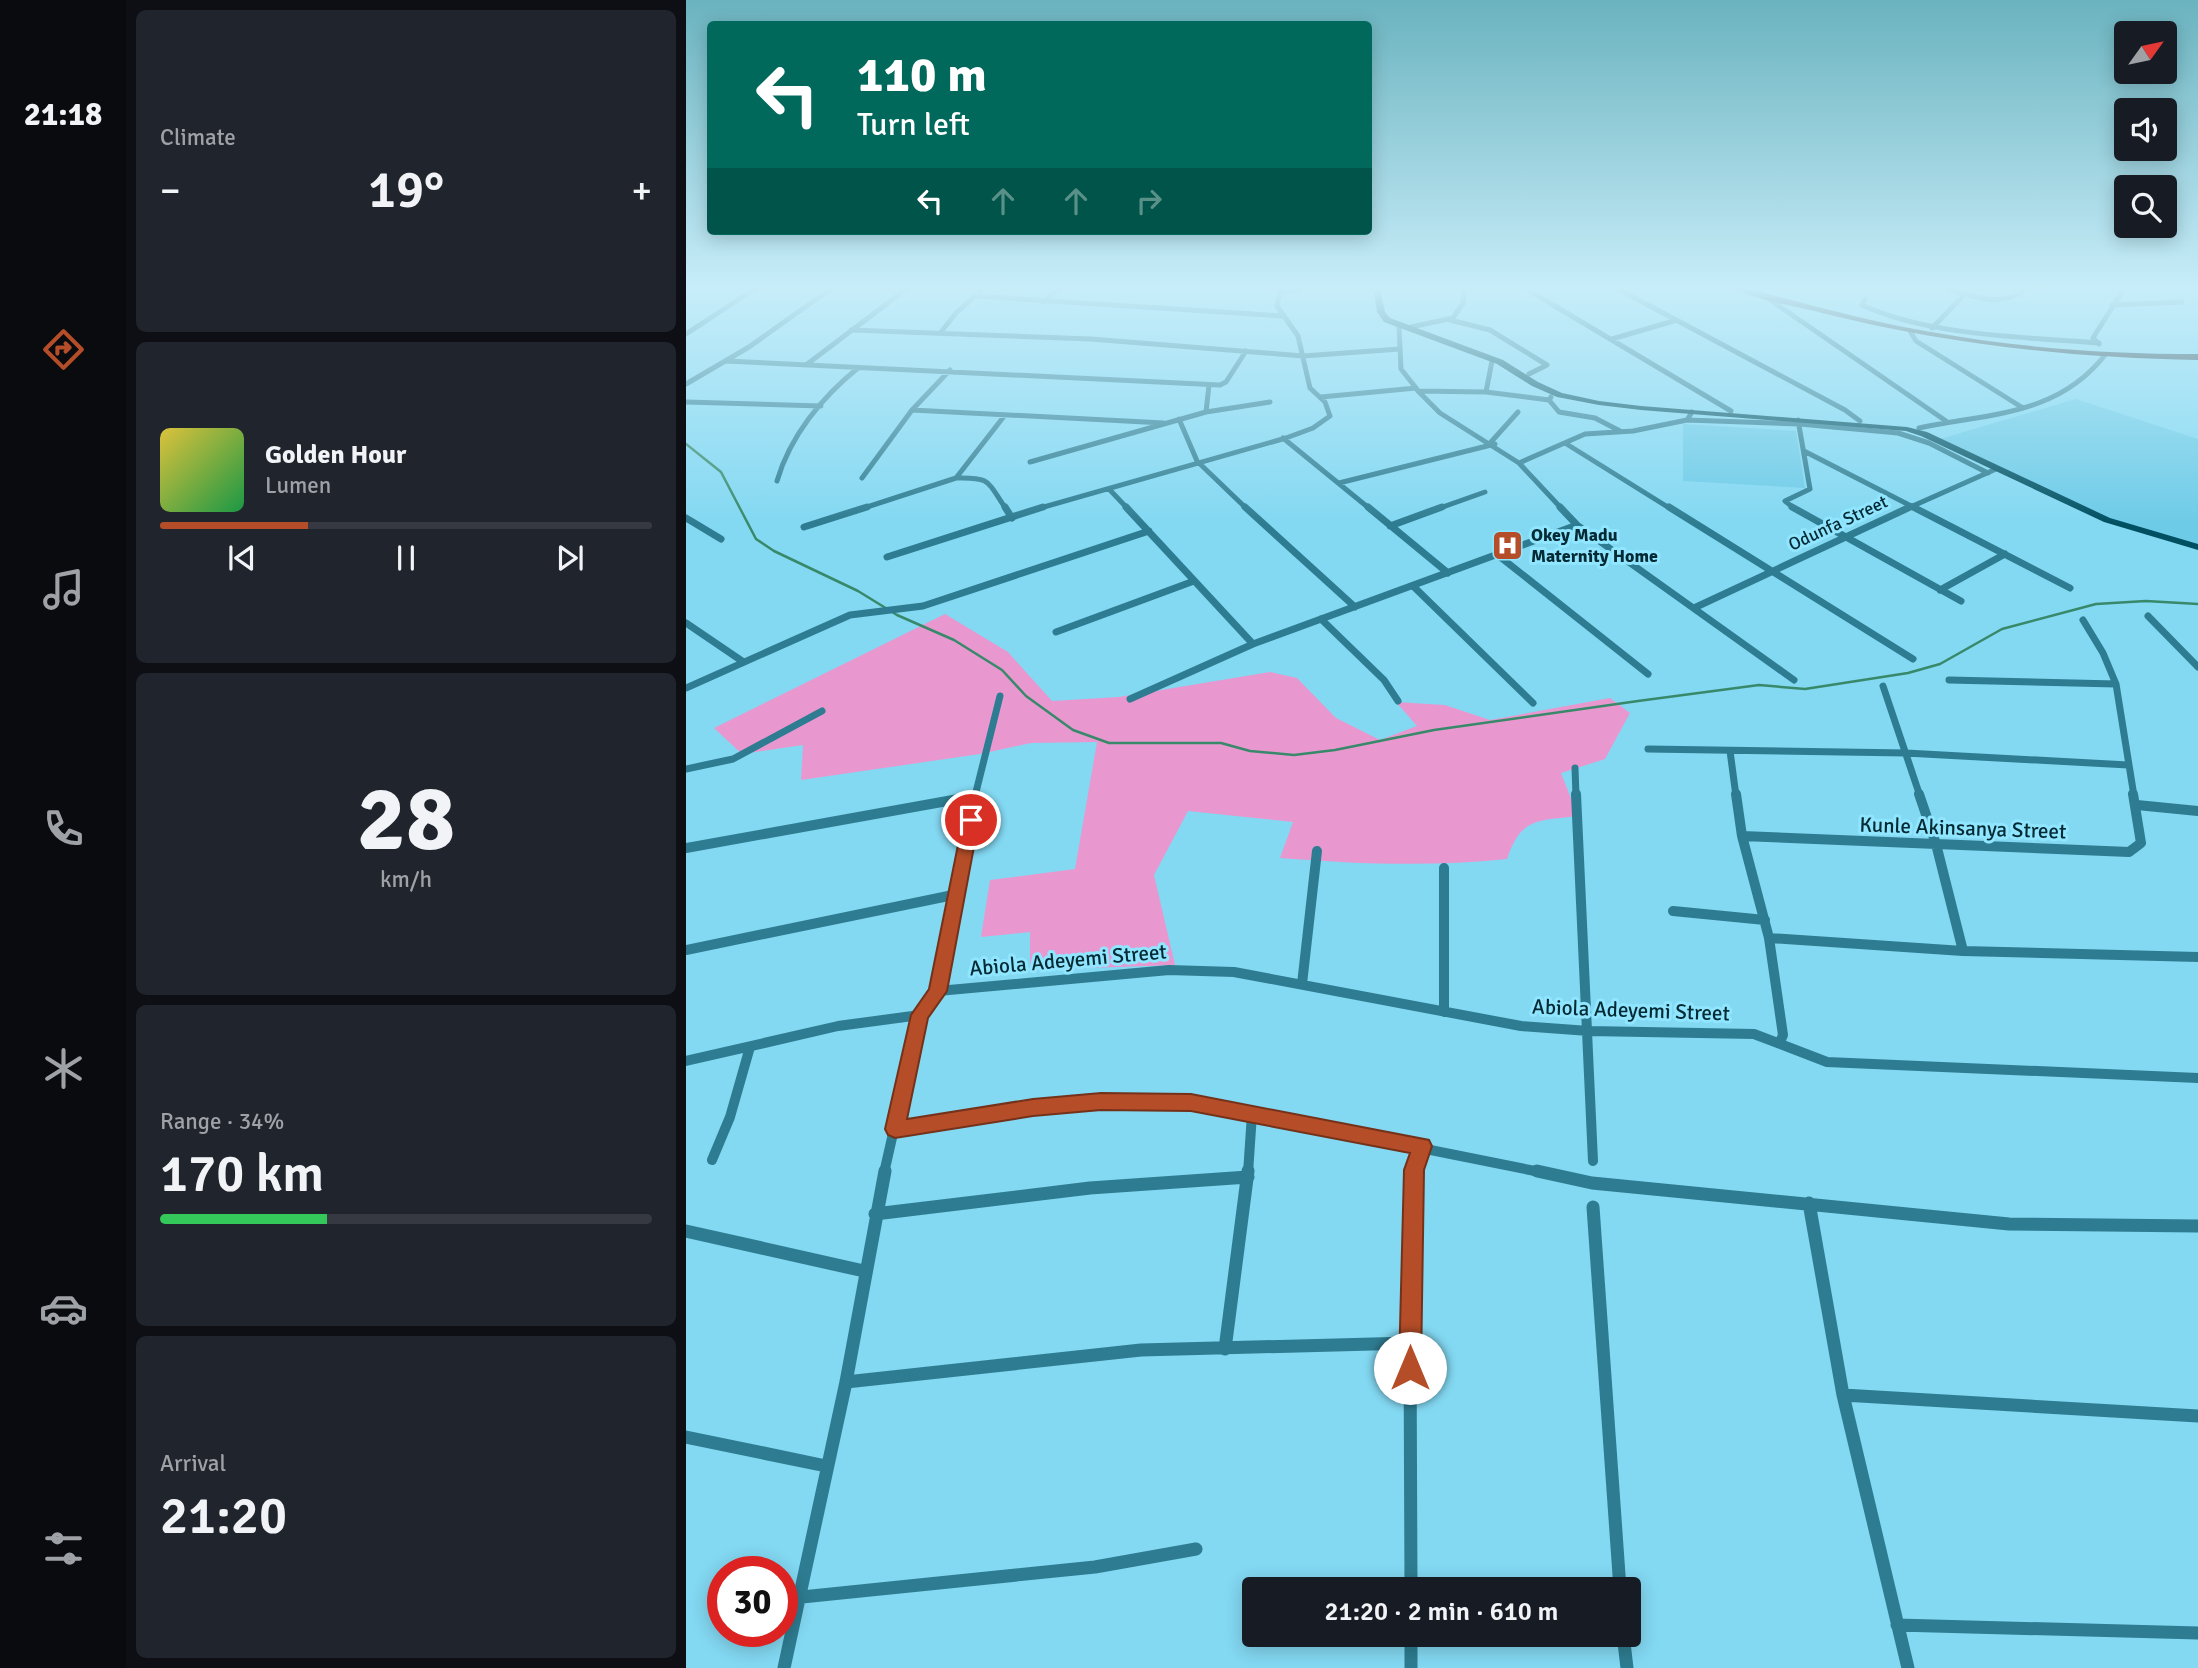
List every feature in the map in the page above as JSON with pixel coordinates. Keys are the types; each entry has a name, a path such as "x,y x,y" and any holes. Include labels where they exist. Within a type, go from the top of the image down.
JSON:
{"main road":[{"path":"1509,368 1551,396 1689,416 1860,421 1919,428 2112,517 2198,545"},
{"path":"1519,368 1555,388 1582,396 1729,416 1924,434 1992,471 2108,520 2198,545"}],"street":[{"path":"686,384 714,368"},
{"path":"778,481 789,449 821,406 858,368"},
{"path":"906,368 1209,385 1226,382 1235,368"},
{"path":"887,557 1197,461 1283,438 1329,419 1321,397 1310,388 1306,368"},
{"path":"1401,368 1426,403 1493,443 1519,463 1536,478 1550,499 1577,525 1794,680"},
{"path":"1486,392 1491,368"},
{"path":"1529,374 1541,368"},
{"path":"1656,368 1729,416"},
{"path":"1766,368 1845,410 1860,421"},
{"path":"1870,368 1947,422"},
{"path":"1960,368 2025,408"},
{"path":"1919,428 2025,408 2068,393 2096,368"},
{"path":"862,478 912,410 950,370"},
{"path":"1206,412 1209,385"},
{"path":"1321,397 1417,390 1551,396 1559,412 1595,418 1620,430"},
{"path":"686,402 821,406"},
{"path":"1030,462 1206,412 1270,402"},
{"path":"912,410 1164,423"},
{"path":"1339,483 1493,443 1518,412"},
{"path":"804,527 934,489 956,478 1005,415"},
{"path":"1519,463 1590,433 1620,430 1689,416"},
{"path":"1179,419 1197,461 1283,545 1310,564 1355,607"},
{"path":"1799,422 1810,489 1785,501 1786,504 1961,601"},
{"path":"1283,438 1448,573"},
{"path":"1565,443 1770,573 1913,659"},
{"path":"1804,451 2070,588"},
{"name":"Odunfa Street","path":"1694,608 1843,537 1992,471"},
{"path":"956,478 986,480 1012,517"},
{"path":"1109,489 1253,644"},
{"path":"1390,526 1485,492"},
{"path":"686,518 721,539"},
{"path":"1130,699 1253,644 1499,556 1577,525"},
{"path":"686,688 850,615 923,606 1003,582 1149,531"},
{"path":"1940,590 2005,554"},
{"path":"1499,556 1648,674"},
{"path":"1056,632 1194,581"},
{"path":"1413,586 1533,703"},
{"path":"2148,616 2198,667"},
{"path":"1321,619 1384,680 1398,701"},
{"path":"2083,620 2104,653 2116,684 2137,805 2198,811"},
{"path":"686,623 742,661"},
{"path":"1949,680 2116,684"},
{"path":"1883,686 1936,844 1963,951"},
{"path":"785,1668 846,1382 875,1214 920,1015 938,991 975,796 1000,696"},
{"path":"686,769 733,759 822,710"},
{"path":"1648,749 1906,752 2128,765"},
{"path":"1730,751 1742,836 1769,938 1783,1035 1780,1042"},
{"path":"1575,768 1593,1161"},
{"path":"686,848 975,796"},
{"name":"Kunle Akinsanya Street","path":"1742,836 2129,852 2141,843 2137,805"},
{"path":"1301,984 1317,851"},
{"path":"1444,868 1444,1012"},
{"path":"686,950 958,894"},
{"path":"1673,911 1765,920"},
{"path":"1769,938 1963,951 2198,957"},
{"name":"Abiola Adeyemi Street","path":"938,991 1169,970 1234,972 1521,1026 1589,1031 1718,1031 1754,1034 1827,1062 2198,1078"},
{"path":"686,1061 838,1026 920,1015"},
{"path":"712,1160 730,1116 750,1047"},
{"path":"895,1129 1033,1108 1101,1101 1191,1102 1422,1146 1592,1183 2009,1224 2198,1226"},
{"path":"1225,1349 1248,1177 1252,1114"},
{"path":"1411,1577 1410,1343 1414,1170 1422,1146"},
{"path":"875,1214 973,1200 1090,1188 1248,1177"},
{"path":"1809,1203 1843,1395 1908,1668"},
{"path":"1593,1207 1619,1577"},
{"path":"686,1231 864,1271"},
{"path":"846,1382 1141,1350 1410,1343"},
{"path":"1843,1395 2198,1416"},
{"path":"686,1437 827,1466"},
{"path":"802,1597 1095,1567 1196,1549"},
{"path":"1897,1625 2198,1633"},
{"path":"1411,1647 1411,1668"},
{"path":"1625,1647 1627,1668"}],"shaded area":[{"path":"2076,399 2198,439 2198,545 2142,531 2102,515 1940,439"},
{"path":"1683,424 1796,431 1805,488 1683,481"},
{"path":"945,614 1008,652 1052,701 1119,697 1270,672 1297,678 1336,718 1380,740 1417,726 1396,702 1445,705 1490,720 1610,698 1630,713 1605,759 1561,773 1578,816 1542,821 1525,828 1512,845 1507,859 1394,864 1280,858 1293,822 1188,811 1154,875 1175,965 1030,970 1030,932 981,937 990,880 1075,869 1097,742 1031,743 980,754 801,780 803,745 742,754 714,728"}],"waterway":[{"path":"686,444 721,472 756,539 774,551 858,591 897,615 954,640 1002,670 1026,696 1073,730 1109,743 1221,743 1250,751 1294,755 1335,750 1434,730 1638,701 1759,685 1805,689 1908,673 1940,664 2002,629 2096,604 2146,601 2198,604"}],"place":[{"name":"Okey Madu Maternity Home","path":"1508,545"}],"route":[{"path":"971,820 938,991 920,1015 895,1129 1033,1108 1101,1101 1191,1102 1422,1146 1414,1170 1410,1368"}]}
